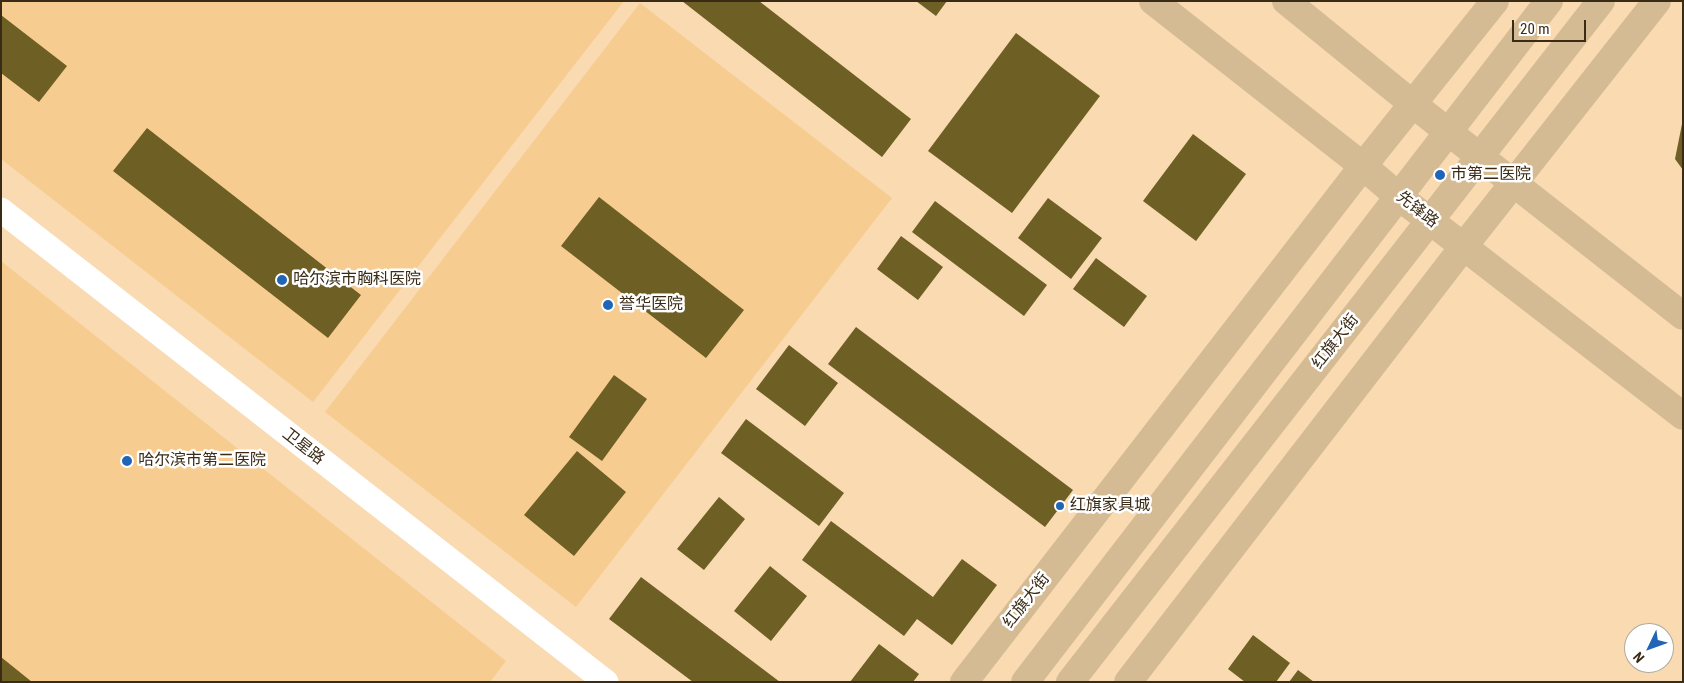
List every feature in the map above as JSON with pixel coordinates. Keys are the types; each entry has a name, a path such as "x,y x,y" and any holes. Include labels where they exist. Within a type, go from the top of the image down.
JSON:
{"main road":[{"name":"先锋路","path":"1153,1 1363,166 1398,196 1683,416"},
{"path":"1286,1 1513,184 1683,316"},
{"name":"红旗大街","path":"964,682 1363,166 1414,105 1495,1"},
{"path":"1025,682 1549,1"},
{"name":"红旗大街","path":"1070,682 1601,1"},
{"path":"1128,682 1464,246 1657,1"}],"street":[{"name":"卫星路","path":"1,210 606,682"}],"shaded area":[{"name":"哈尔滨市胸科医院","path":"1,1 624,1 313,402 1,159"},
{"name":"誉华医院","path":"640,3 892,198 576,607 325,412"},
{"name":"哈尔滨市第二医院","path":"1,261 506,661 490,682 1,682"}],"building":[{"path":"682,1 759,1 911,119 882,157"},
{"path":"916,1 947,1 936,16"},
{"path":"1,15 67,66 39,102 1,73"},
{"path":"1016,33 1100,96 1012,213 928,151"},
{"path":"1683,124 1683,170 1675,159"},
{"path":"147,128 361,295 328,338 113,171"},
{"path":"1193,134 1246,174 1196,241 1143,201"},
{"path":"599,197 744,310 706,358 561,246"},
{"path":"1048,198 1102,238 1071,279 1018,238"},
{"path":"935,201 1047,285 1024,316 912,232"},
{"path":"901,236 943,267 918,300 877,269"},
{"path":"1096,258 1147,296 1124,327 1073,289"},
{"path":"856,327 1073,490 1045,527 828,364"},
{"path":"789,345 838,383 805,426 756,389"},
{"path":"614,375 647,399 602,461 569,437"},
{"path":"746,419 844,493 819,526 721,453"},
{"path":"577,451 626,492 574,556 524,515"},
{"path":"719,497 745,519 704,570 677,549"},
{"path":"831,521 933,597 962,559 997,585 952,645 917,619 904,636 802,560"},
{"path":"770,566 807,596 771,641 734,611"},
{"path":"641,577 780,682 693,682 609,619"},
{"path":"1253,635 1290,663 1276,682 1245,682 1228,669"},
{"path":"879,644 919,674 913,682 850,682"},
{"path":"1,657 32,682 1,682"},
{"path":"1298,670 1314,682 1289,682"}],"place":[{"name":"市第二医院","path":"1440,175"},
{"name":"哈尔滨市胸科医院","path":"282,280"},
{"name":"誉华医院","path":"608,305"},
{"name":"哈尔滨市第二医院","path":"127,461"},
{"name":"红旗家具城","path":"1060,506"}]}
